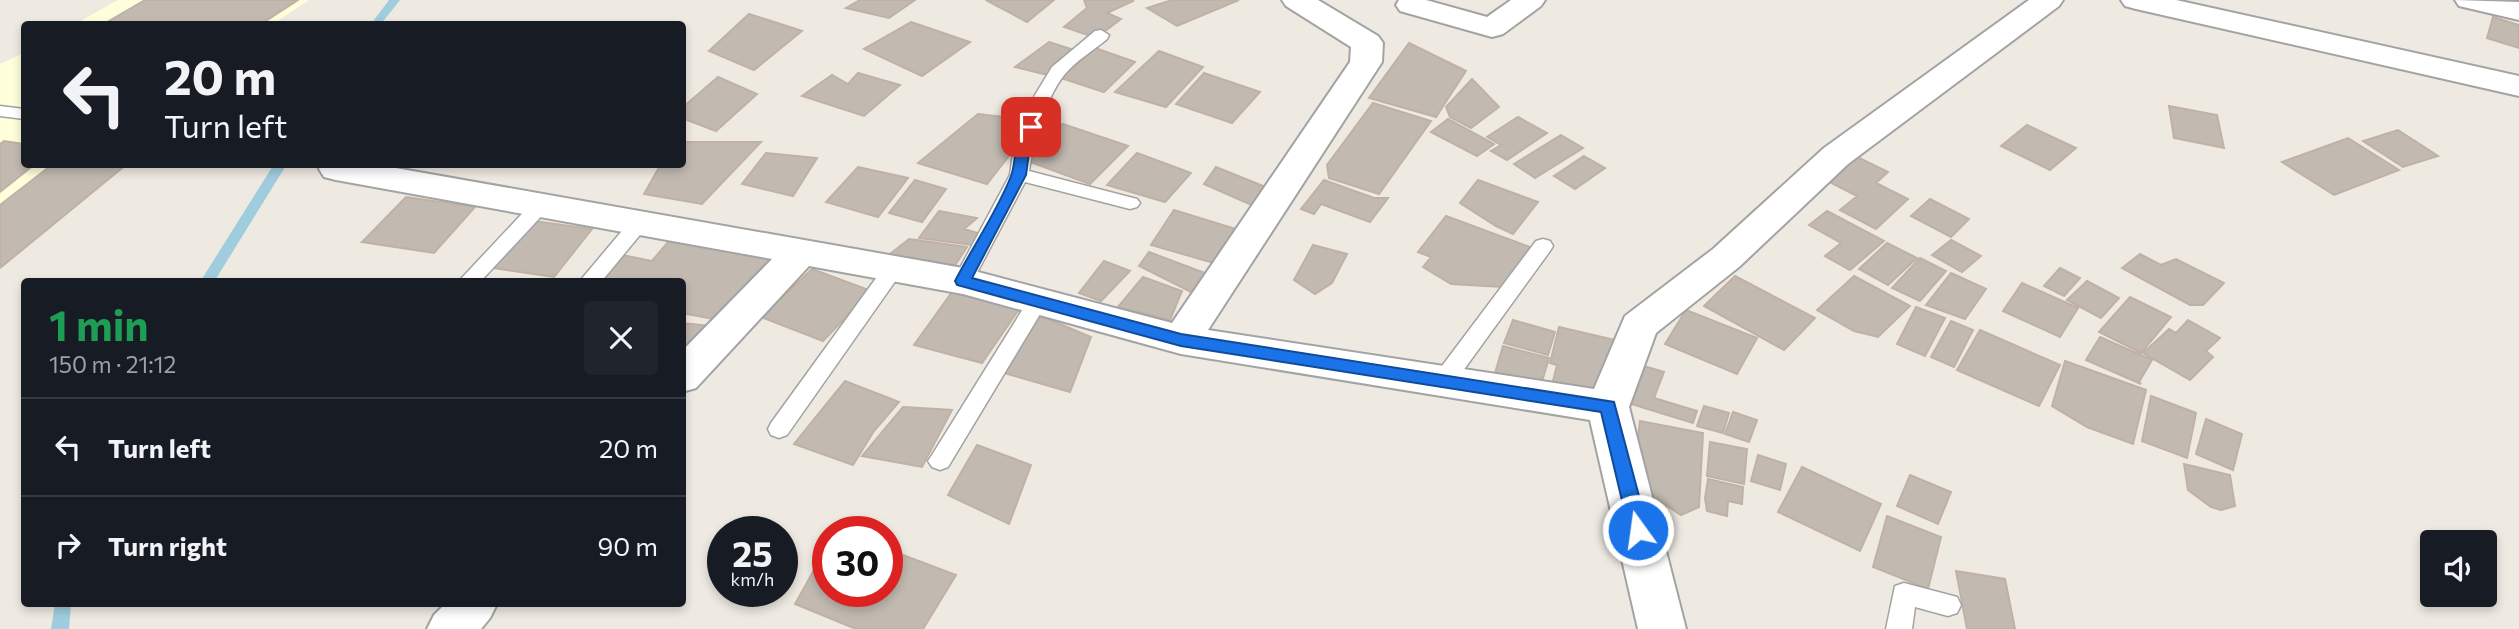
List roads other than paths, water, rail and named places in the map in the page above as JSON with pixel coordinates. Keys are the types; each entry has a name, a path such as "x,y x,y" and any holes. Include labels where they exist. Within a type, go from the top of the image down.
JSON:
{"street":[{"path":"1297,0 1394,19 1492,28 1531,0"},
{"path":"1662,629 1608,407 1639,326 1726,258 1836,156 2048,0"},
{"path":"2136,0 2518,85"},
{"path":"2470,0 2519,11"},
{"path":"1181,340 1394,19"},
{"path":"336,169 962,281 1181,340 1608,407"},
{"path":"686,373 800,253"},
{"path":"451,629 471,607"}],"lane":[{"path":"962,281 1019,175 1023,146 1044,95 1059,71 1101,35"},
{"path":"0,111 21,114"},
{"path":"1019,175 1130,203"},
{"path":"472,278 541,205"},
{"path":"592,278 639,223"},
{"path":"1444,380 1543,246"},
{"path":"779,429 894,268"},
{"path":"940,461 1038,301"},
{"path":"1899,629 1904,594 1948,606"}],"waterway":[{"path":"378,21 395,0"},
{"path":"210,278 278,168"},
{"path":"60,629 63,607"}]}
